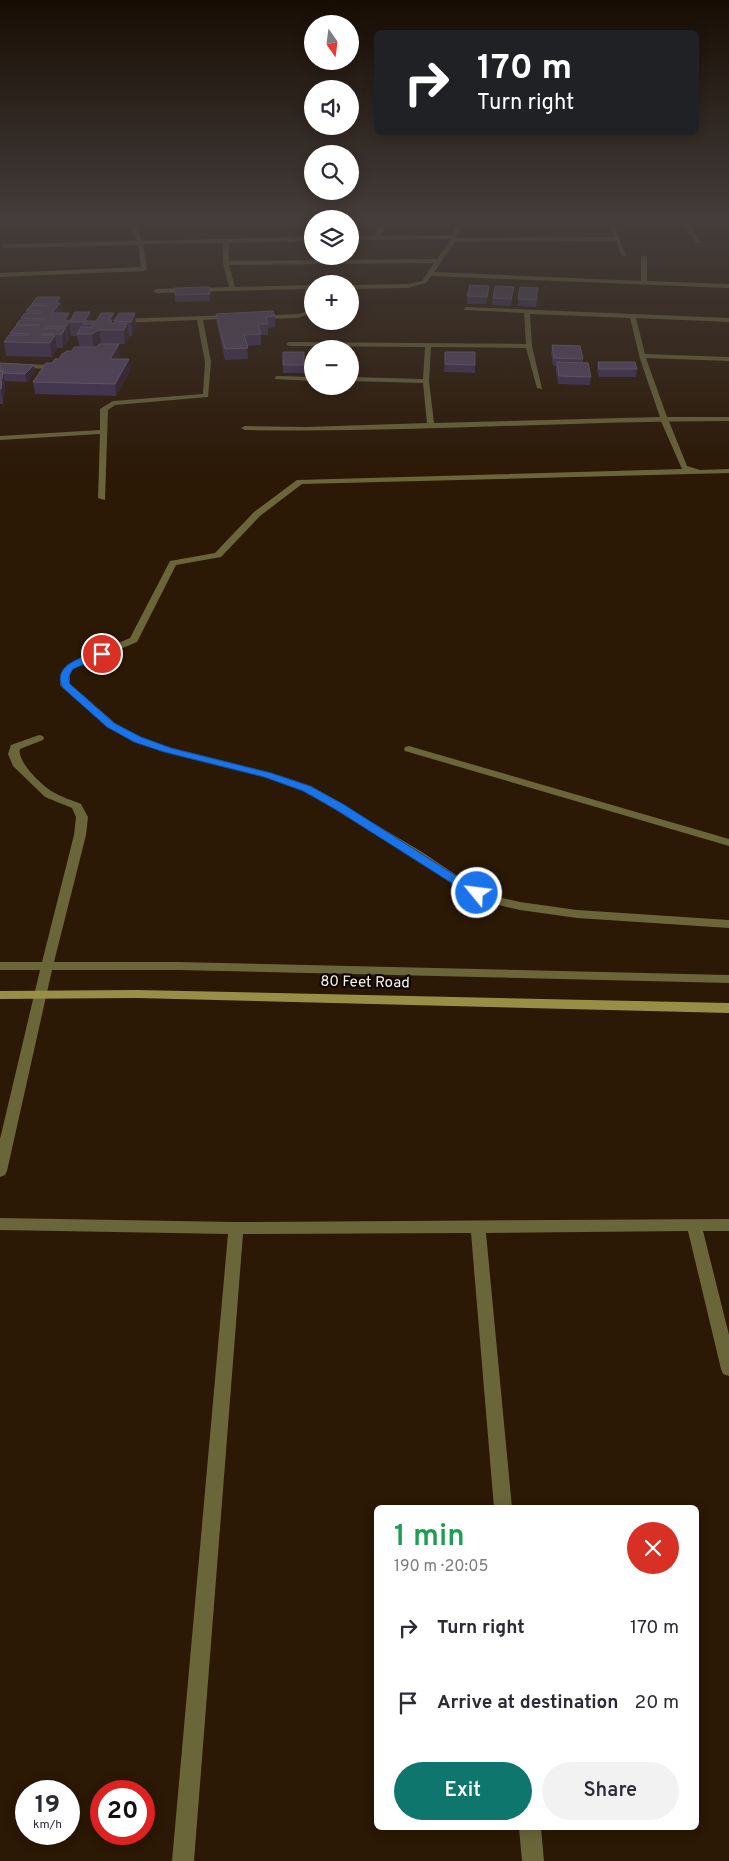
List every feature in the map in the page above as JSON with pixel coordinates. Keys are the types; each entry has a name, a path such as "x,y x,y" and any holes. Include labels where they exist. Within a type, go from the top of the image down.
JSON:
{"street":[{"path":"466,309 729,320"},
{"path":"527,312 529,346 540,388"},
{"path":"249,317 304,314"},
{"path":"632,315 643,356 664,419 684,467 689,471"},
{"path":"112,321 240,317"},
{"path":"102,498 104,409 113,403 206,396 208,362 200,318"},
{"path":"290,344 529,346"},
{"path":"428,345 426,381 431,426"},
{"path":"643,356 729,359"},
{"path":"0,365 50,367"},
{"path":"277,378 304,379"},
{"path":"359,380 426,381"},
{"path":"245,428 306,430 664,419 729,419"},
{"path":"0,438 104,432"},
{"path":"729,471 300,482 257,514 218,555 173,563 134,640 70,667 65,672 64,678 65,685 111,725 138,740 168,750 268,775 307,788 355,816 464,886 490,899 520,906 577,914 729,924"},
{"path":"0,1171 40,993 80,835 82,817 77,806 49,795 17,764 13,754 15,746 39,738"},
{"path":"409,749 729,843"},
{"path":"0,966 178,966 729,979"},
{"name":"80 Feet Road","path":"0,995 40,993 729,1008"},
{"path":"0,1224 236,1228 729,1225"},
{"path":"694,1226 729,1369"},
{"path":"478,1227 503,1505"},
{"path":"183,1861 236,1228"},
{"path":"530,1830 533,1861"}],"building":[{"path":"31,305 59,305 52,313 69,313 65,320 70,321 75,312 90,312 84,322 69,322 66,327 47,326 45,328 65,328 62,334 41,335 55,335 50,343 4,342 9,335 29,334 10,333 16,326 40,325 16,325 20,320 45,319 21,318 25,313 41,313 43,311 26,311"},
{"path":"273,311 275,316 266,317 268,324 258,324 261,334 244,335 248,348 225,349 216,314"},
{"path":"101,313 114,313 109,320 112,320 110,323 127,323 124,330 99,330 92,334 77,334 81,327 92,327 94,324 83,324 85,321 96,321"},
{"path":"119,313 135,313 131,322 114,321"},
{"path":"99,344 119,344 110,359 129,359 115,384 33,382 46,363 52,363 55,359 59,359 62,354 72,351 74,347 97,347"},
{"path":"552,345 580,346 583,359 554,358"},
{"path":"283,352 304,352 304,365 283,365"},
{"path":"445,352 475,352 475,365 445,364"},
{"path":"557,362 588,363 591,377 559,376"},
{"path":"598,362 635,362 637,369 599,369"},
{"path":"0,363 34,365 25,374 3,373 3,371 0,371"},
{"path":"0,371 3,371 2,379 0,379"}],"route":[{"path":"102,654 70,667 65,672 64,678 65,685 111,725 138,740 168,750 217,761 307,788 339,806 477,893"}]}
